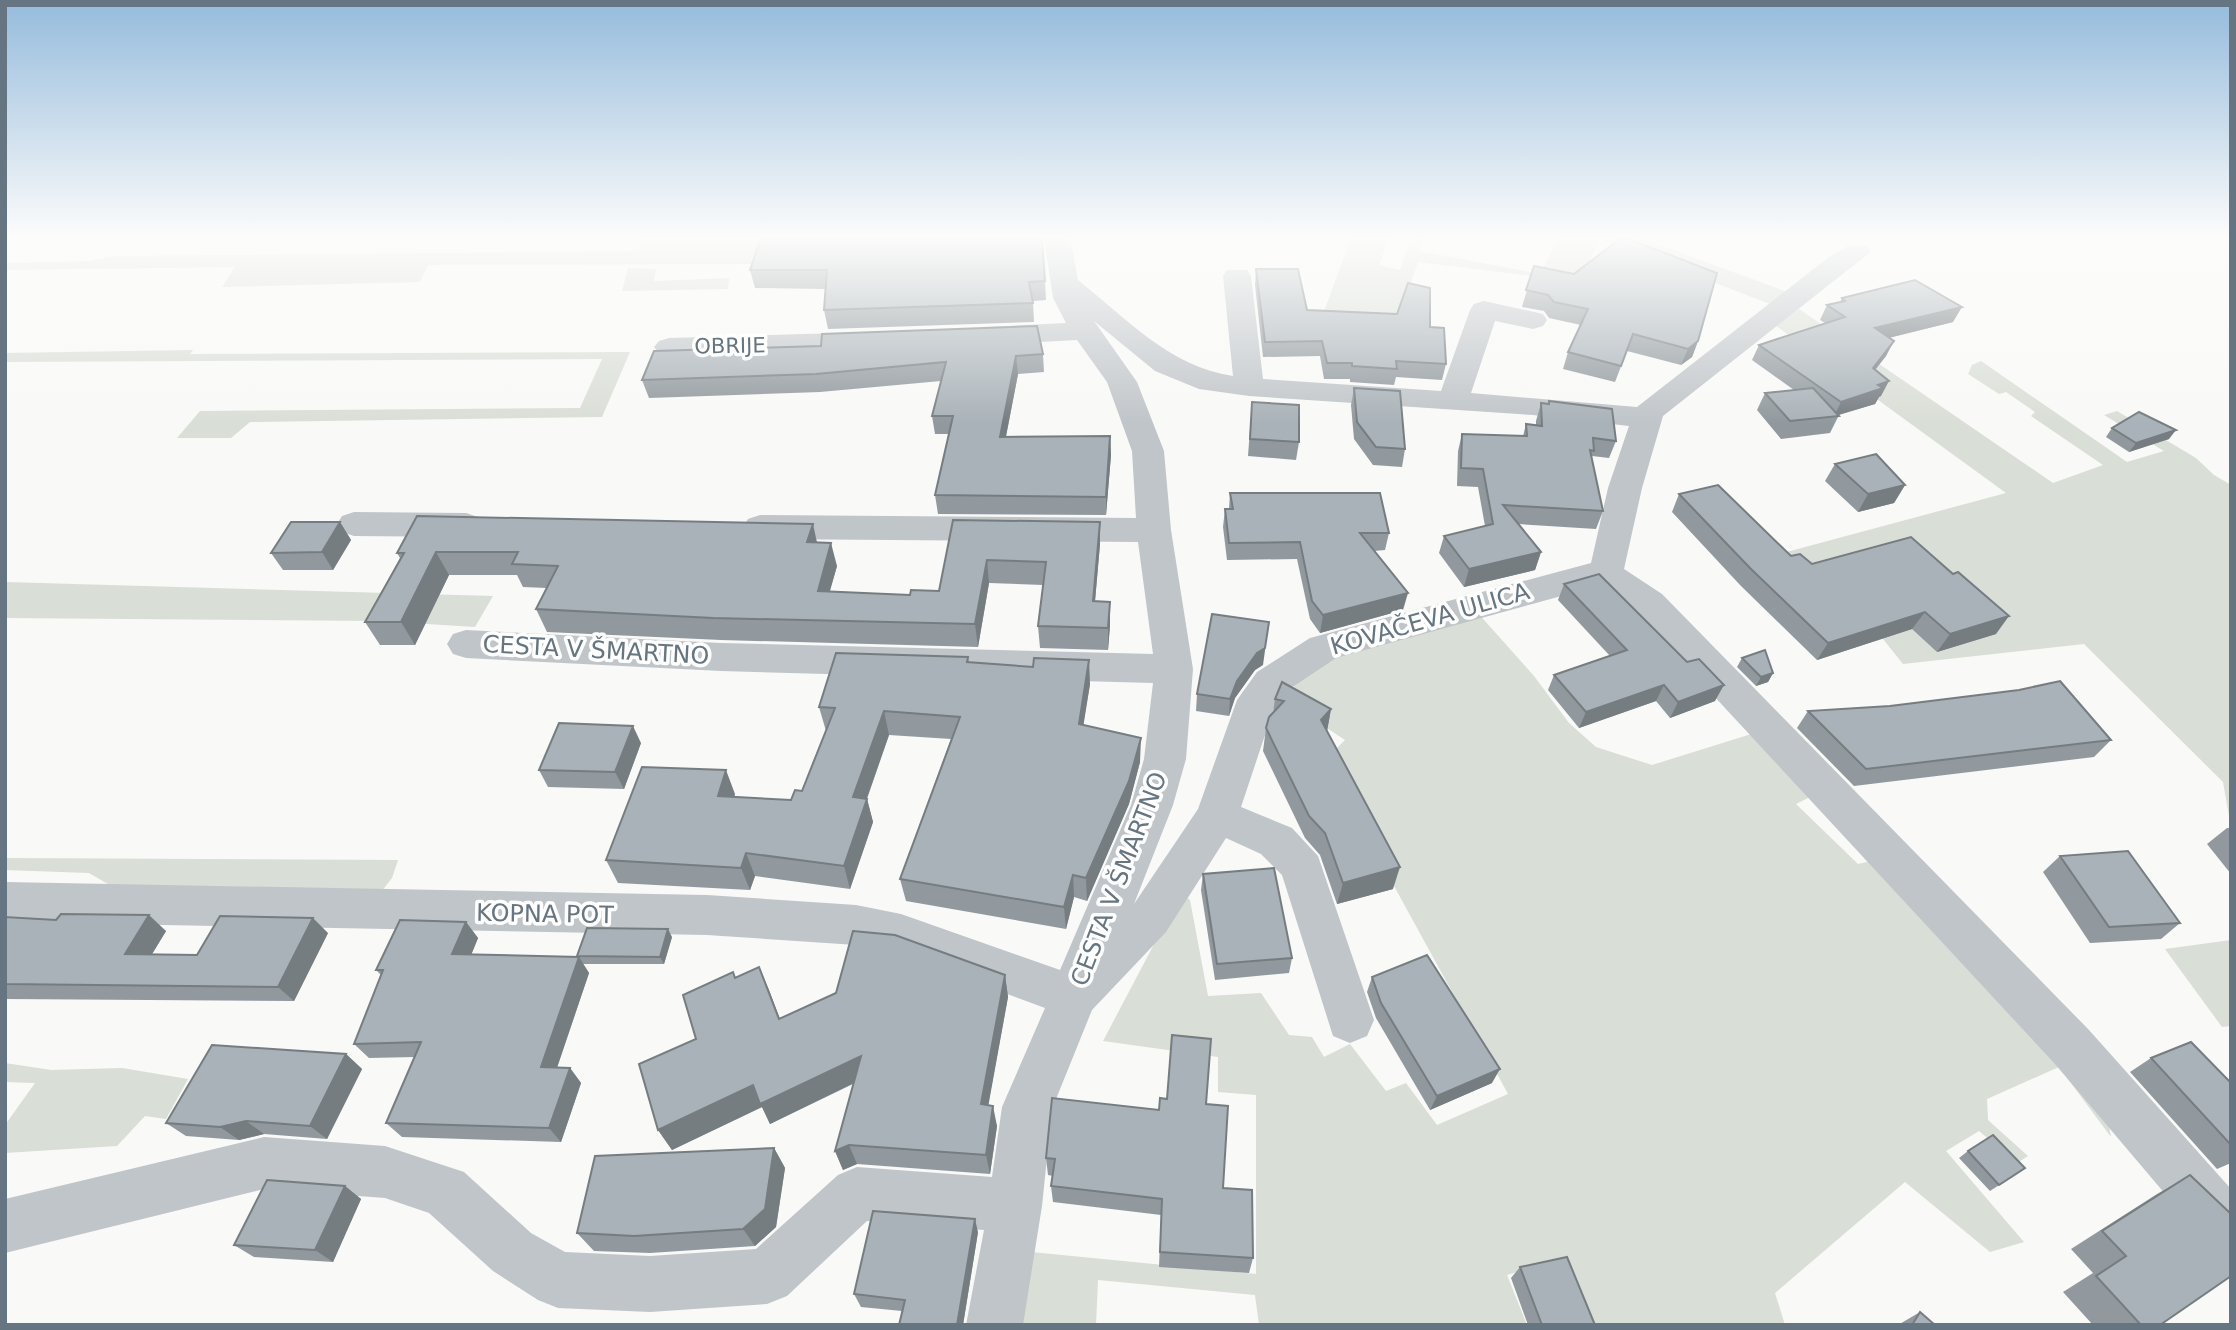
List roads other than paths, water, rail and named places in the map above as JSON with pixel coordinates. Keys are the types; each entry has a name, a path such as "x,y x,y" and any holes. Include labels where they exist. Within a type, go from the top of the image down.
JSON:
{"street":[{"path":"1068,300 1085,331 1122,382 1149,451 1154,530 1174,669"},
{"path":"1087,300 1167,365 1199,380 1249,387 1533,405 1647,418"},
{"path":"1240,300 1249,387"},
{"path":"1792,300 1649,412 1625,488 1608,566 1603,572 1649,603 2072,1047 2213,1209"},
{"path":"1453,401 1484,310 1533,320"},
{"path":"953,337 1085,331"},
{"name":"OBRIJE","path":"669,347 901,340"},
{"path":"354,524 492,525"},
{"path":"726,527 1154,530"},
{"name":"KOVAČEVA ULICA","path":"1073,997 1150,918 1217,816 1257,700 1271,682 1323,648 1603,572"},
{"name":"CESTA V ŠMARTNO","path":"466,643 721,657 1004,662 1094,668 1174,669 1165,759 1152,805 1054,1050 1027,1107 1015,1206 994,1325"},
{"path":"1217,816 1276,839 1293,852 1302,869 1350,1020"},
{"name":"KOPNA POT","path":"5,902 707,915 798,920 901,934 1073,997"},
{"path":"5,1226 19,1220 97,1206 264,1163 386,1172 445,1191 512,1252 558,1280 650,1284 767,1276 857,1194 1015,1206"}]}
